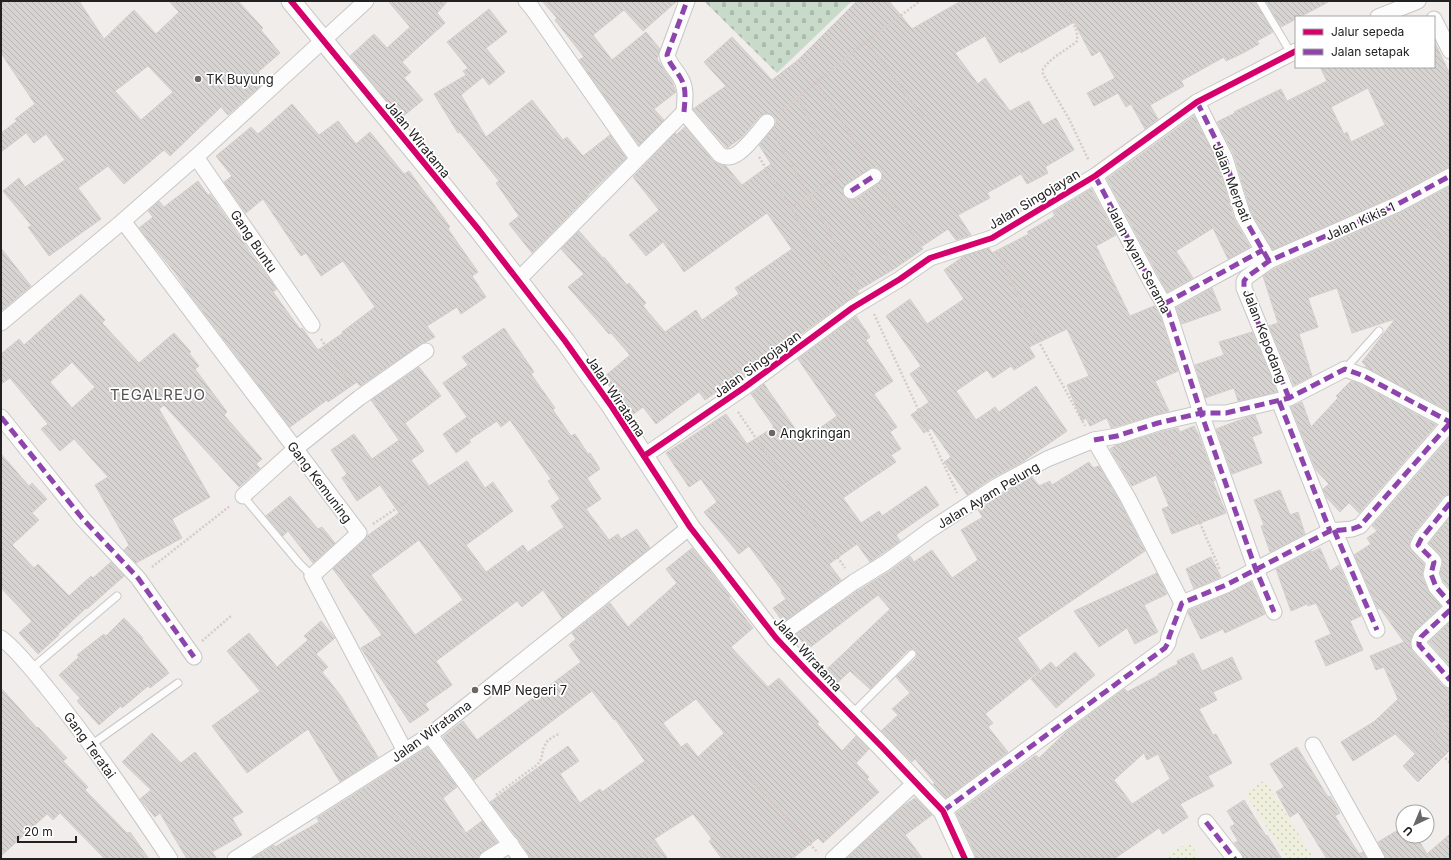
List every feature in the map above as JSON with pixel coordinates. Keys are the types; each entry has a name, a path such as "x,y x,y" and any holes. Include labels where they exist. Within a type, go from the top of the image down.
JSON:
{"street":[{"name":"Jalan Wiratama","path":"291,1 518,280 565,341 612,407 690,527 776,638 943,811 965,859"},
{"path":"1,323 123,222 366,1"},
{"path":"526,1 637,158"},
{"path":"686,1 667,55 669,61 684,85 684,112 716,151 728,157 734,156 750,142 767,122"},
{"path":"1380,16 1418,1"},
{"path":"1425,1 1433,16"},
{"path":"1435,20 1450,51"},
{"name":"Jalan Singojayan","path":"644,456 729,398 852,308 900,279 930,258 992,238 1095,176 1197,102 1294,52"},
{"name":"Jalan Merpati","path":"1197,102 1225,158 1243,216 1266,256"},
{"path":"518,280 684,112"},
{"name":"Gang Buntu","path":"196,157 312,325"},
{"path":"851,191 874,176"},
{"name":"Jalan Ayam Serama","path":"1095,176 1146,273 1168,311 1201,413 1256,570 1274,612"},
{"name":"Jalan Kikis 1","path":"1266,256 1398,204 1450,176"},
{"name":"Gang Kemuning","path":"123,222 359,533 312,576"},
{"path":"1164,304 1266,256"},
{"name":"Jalan Kepodang","path":"1266,256 1244,281 1244,288 1332,530 1377,630"},
{"path":"243,496 295,448 359,398 426,350"},
{"path":"943,811 1165,648 1182,603 1226,585 1332,530 1352,529 1360,526 1450,423 1364,376 1345,369"},
{"name":"Jalan Ayam Pelung","path":"776,638 854,582 885,563 997,486 1048,459 1094,440 1117,436 1158,423 1201,413 1226,413 1284,399 1345,369"},
{"path":"1,417 82,518 138,578 192,654"},
{"path":"1094,440 1128,498 1182,603"},
{"path":"1450,503 1421,539 1418,545 1434,562 1431,574 1433,581 1436,587 1450,603"},
{"name":"Jalan Wiratama","path":"235,859 430,735 690,527"},
{"path":"312,576 405,751"},
{"path":"1450,610 1421,637 1419,645 1450,680"},
{"name":"Gang Teratai","path":"1,638 31,669 91,745 170,859"},
{"path":"430,735 483,805 521,859"},
{"path":"1313,745 1377,859"},
{"path":"832,859 915,783"},
{"path":"1206,822 1235,859"},
{"path":"487,859 511,844"}],"lane":[{"path":"1260,1 1294,52"},
{"path":"1345,369 1379,331"},
{"path":"243,496 298,563 312,576"},
{"path":"31,669 117,596"},
{"path":"850,715 912,654"},
{"path":"91,745 178,683"}],"path":[{"path":"920,1 867,41 798,99 767,122 868,299 964,508"},
{"path":"1060,1 1075,28 1078,41 1069,48 1053,56 1043,69 1043,74 1069,118 1095,176"},
{"path":"867,41 924,119"},
{"path":"798,99 839,176 851,191 900,279"},
{"path":"750,142 852,308"},
{"path":"791,208 839,176"},
{"path":"1429,228 1450,244"},
{"path":"992,238 1032,328 1073,406 1094,440"},
{"path":"312,325 359,398"},
{"path":"729,398 854,582"},
{"path":"1158,423 1226,585"},
{"path":"138,578 243,496"},
{"path":"359,533 409,500"},
{"path":"192,654 231,616"},
{"path":"1450,693 1446,698 1445,722 1436,735 1429,739 1430,743 1450,763"},
{"path":"483,805 536,765 542,759 544,745 560,733"},
{"path":"729,755 818,853"},
{"path":"396,815 424,859"},
{"path":"632,859 657,842"}],"green space":[{"path":"704,1 852,1 777,73"},
{"path":"1265,780 1314,859 1287,859 1245,793"},
{"path":"1189,842 1200,859 1162,859"}],"building":[{"path":"1,1 79,1 104,39 134,10 156,34 179,12 169,1 238,1 263,28 261,30 280,53 258,72 266,81 228,115 221,107 170,156 164,150 124,184 108,166 78,188 101,219 49,256 28,227 32,226 3,191 19,178 25,187 65,160 46,134 34,143 26,133 1,152 1,133 17,121 15,119 35,104 1,53","holes":["148,66 173,92 141,120 115,91"]},
{"path":"388,1 448,1 437,13 445,23 402,62 411,72 404,78 423,100 401,118 350,56 374,34 387,48 410,27"},
{"path":"542,1 677,1 643,31 624,10 593,35 612,60 646,32 660,49 657,59 672,82 676,92 654,109 664,120 639,145 579,60 584,57 555,20 557,18"},
{"path":"857,1 889,1 912,29 961,1 1255,1 1273,32 1257,41 1259,44 1243,53 1226,61 1224,57 1181,81 1184,86 1150,105 1158,119 1145,129 1131,104 1126,107 1118,93 1094,106 1087,93 1115,78 1100,51 1092,56 1074,22 1021,53 1020,51 1000,63 985,36 955,53 978,84 985,78 1010,111 1029,101 1043,125 1056,118 1074,150 1045,167 1048,173 1027,184 1021,174 987,193 990,198 958,215 971,235 956,240 948,229 921,247 923,249 894,269 857,291 859,293 787,344 786,342 751,365 754,369 741,379 739,376 705,400 699,392 656,424 643,407 631,416 604,377 630,355 611,333 609,334 568,287 584,274 561,249 579,231 603,258 604,257 627,285 629,283 646,303 643,306 665,332 696,310 702,320 739,294 735,288 792,249 767,213 684,272 663,242 646,256 629,235 659,210 633,177 675,133 676,135 685,127 713,161 726,166 742,185 771,164 759,145 776,124 776,119 773,115 768,113 760,116 741,138 727,148 693,109 726,86 704,62 732,37 772,80 798,60","holes":["873,167 882,171 882,180 879,183 856,199 847,199 844,196 842,191 846,184"]},
{"path":"1266,1 1330,1 1302,16 1295,16 1295,20 1281,27"},
{"path":"489,9 507,32 486,48 505,72 489,85 483,77 461,95 486,137 532,100 563,140 567,137 583,156 610,135 626,158 532,253 509,224 519,216 496,183 499,181 460,132 458,133 434,94 466,75 463,71 468,68 447,42"},
{"path":"1435,43 1450,74 1450,167 1394,196 1273,250 1251,212 1234,155 1217,122 1281,89 1287,101 1327,81 1320,68 1435,68","holes":["1368,88 1385,125 1351,142 1347,132 1344,134 1331,107"]},
{"path":"292,104 319,135 338,121 356,144 370,132 404,174 409,171 450,227 448,229 478,272 472,276 486,297 461,314 457,307 427,326 435,337 421,344 360,386 357,382 328,402 327,400 290,427 176,274 139,228 153,217 148,211 159,201 164,207 198,181 208,195 210,194 248,250 277,289 273,292 300,329 302,328 318,350 343,333 342,332 375,307 343,261 321,276 306,253 301,256 263,199 246,213 224,182 232,176 216,156 251,127 258,134"},
{"path":"1194,116 1217,161 1234,219 1250,247 1228,259 1213,228 1176,251 1193,278 1167,292 1107,179"},
{"path":"1450,186 1450,412 1365,367 1366,366 1362,362 1395,319 1352,333 1337,288 1308,298 1318,327 1299,334 1312,376 1294,385 1269,326 1278,323 1263,276 1274,269 1402,212"},
{"path":"1091,189 1116,235 1096,246 1130,316 1154,306 1160,315 1178,371 1155,381 1169,411 1111,428 1107,418 1090,426 1086,418 1082,421 1067,385 1089,376 1067,329 1029,347 1035,357 1014,370 1011,366 993,378 987,370 956,391 976,420 995,407 999,412 1036,386 1067,431 1022,462 992,478 967,495 944,462 951,457 931,428 924,433 911,415 929,402 910,374 921,366 886,316 910,299 927,324 964,299 944,270 964,256 989,248 992,253 1029,234 1027,232 1055,216 1053,212"},
{"path":"1,248 31,286 1,311"},
{"path":"1212,288 1221,310 1182,324 1176,308"},
{"path":"81,294 105,320 102,323 139,363 174,333 191,352 189,353 199,366 195,369 227,412 224,415 262,459 256,464 260,468 239,487 164,405 159,409 210,497 172,519 182,538 136,563 124,550 129,545 95,485 108,477 74,439 60,451 41,429 48,424 10,378 1,384 1,354 19,339 24,345","holes":["72,362 95,387 72,408 50,382"]},
{"path":"856,316 870,337 866,340 893,381 874,394 897,427 890,432 901,449 891,455 896,462 843,498 861,523 879,511 882,516 926,486 939,505 896,535 900,541 870,562 857,544 829,564 841,580 783,622 773,608 786,599 781,592 782,591 749,546 739,554 704,512 717,502 701,479 689,487 666,453 726,414 747,444 774,427 751,394 764,384 803,440 837,416 798,359"},
{"path":"504,328 534,372 531,374 555,408 553,410 571,436 575,434 600,469 587,478 601,499 586,509 609,540 618,534 621,539 637,529 650,548 599,587 562,618 543,590 522,607 517,601 436,661 452,685 425,704 429,710 410,723 361,648 382,635 333,569 367,536 399,513 380,485 357,501 342,478 347,474 331,450 354,434 372,459 399,440 371,400 419,367 441,396 405,423 424,451 411,460 429,486 467,461 485,488 493,482 513,511 466,545 486,572 523,545 528,552 564,527 551,506 560,499 548,481 551,479 510,420 501,427 497,421 469,440 471,442 456,453 443,434 467,417 443,383 468,365 462,357","holes":["419,540 463,600 415,635 371,575"]},
{"path":"1252,332 1277,392 1238,401 1234,388 1205,398 1195,365 1224,355 1219,342"},
{"path":"1351,381 1360,384 1436,425 1359,513 1349,503 1340,512 1327,498 1323,489 1329,484 1316,470 1291,407 1302,402 1311,427 1338,398 1336,396"},
{"path":"1255,415 1262,433 1252,437 1262,463 1232,474 1216,429"},
{"path":"1194,426 1215,480 1213,482 1226,513 1172,534 1162,509 1169,506 1156,475 1132,486 1110,449 1116,445 1160,432 1178,428 1180,432"},
{"path":"1450,437 1450,494 1443,497 1414,533 1409,546 1424,564 1422,577 1428,590 1441,606 1415,631 1411,639 1410,646 1412,651 1443,686 1450,689 1450,750 1418,782 1403,766 1415,754 1395,734 1353,761 1341,742 1375,721 1398,699 1384,667 1376,670 1370,656 1404,642 1380,608 1378,609 1354,555 1371,544 1367,538 1377,531 1372,526"},
{"path":"1,454 29,486 32,483 47,499 32,513 39,520 12,545 34,568 38,564 69,596 91,576 93,578 111,562 124,576 87,609 86,608 38,654 19,633 32,621 1,588"},
{"path":"1089,462 1093,468 1099,466 1120,502 1145,551 1017,638 1040,670 985,714 993,723 988,727 1008,752 946,798 933,784 935,783 915,759 912,762 881,731 898,715 892,709 910,693 896,677 916,658 916,651 913,649 908,650 870,689 850,671 836,684 824,672 890,609 878,595 808,649 796,634 910,556 914,562 932,550 952,578 978,560 961,530 983,517 978,510 1032,477 1039,486 1050,481 1052,485"},
{"path":"1280,490 1290,515 1298,512 1305,534 1270,552 1261,526 1264,525 1254,500"},
{"path":"290,496 318,529 322,527 335,543 313,563 288,531 283,536 266,516"},
{"path":"1450,517 1450,589 1444,582 1440,573 1443,564 1442,558 1429,543"},
{"path":"692,548 753,628 731,647 768,687 779,678 819,722 817,724 842,751 856,736 869,749 856,763 869,777 867,779 879,792 823,843 818,838 792,859 722,859 709,841 712,839 693,814 654,839 668,859 530,859 518,839 490,802 568,746 579,761 560,774 580,803 600,789 602,792 645,761 615,719 614,720 592,691 474,780 443,737 463,721 477,740 581,662 569,645 576,639 572,633 610,603 628,627 677,583 666,569","holes":["696,699 724,733 698,757 687,743 681,747 663,723"]},
{"path":"1320,548 1330,571 1339,565 1361,616 1350,621 1363,650 1326,666 1315,641 1331,634 1316,603 1308,606 1307,604 1291,611 1276,569"},
{"path":"1211,557 1221,577 1194,589 1186,569"},
{"path":"1157,573 1167,594 1144,605 1158,632 1135,644 1127,628 1099,647 1074,611"},
{"path":"1251,582 1265,614 1225,633 1223,629 1201,639 1188,613 1189,610"},
{"path":"124,618 143,638 142,639 169,673 150,688 148,686 122,708 121,706 99,725 77,701 80,698 59,675 79,657 77,655 104,634 106,636"},
{"path":"321,621 335,638 316,654 328,667 322,672 341,696 378,757 340,782 308,729 247,773 212,726 260,691 227,651 249,633 277,667 308,640 304,636"},
{"path":"1450,622 1450,666 1429,642"},
{"path":"1075,652 1095,675 1056,708 1031,679 1051,662 1056,668"},
{"path":"1193,653 1202,671 1232,657 1242,679 1213,692 1217,700 1199,709 1213,735 1216,734 1232,763 1208,776 1214,786 1180,804 1188,817 1163,834 1159,828 1114,859 976,859 956,813 1036,755 1039,758 1066,732 1123,690 1125,689 1127,692 1159,675 1158,674 1178,664 1177,661","holes":["1144,753 1147,760 1158,754 1170,779 1132,804 1114,780"]},
{"path":"1,688 37,728 38,727 67,758 63,761 88,787 85,790 127,833 130,832 149,859 105,859 60,813 53,820 47,814 1,856"},
{"path":"152,733 181,763 195,752 243,812 232,818 242,835 212,852 217,859 187,859 160,813 155,817 140,799 151,790 122,762"},
{"path":"428,747 457,787 443,798 466,833 482,821 497,842 482,852 478,859 252,859 274,845 275,847 319,822 317,818"},
{"path":"1297,747 1328,797 1330,796 1340,813 1335,816 1359,854 1363,852 1367,859 1327,859 1298,812 1290,817 1276,792 1284,787 1270,764"},
{"path":"915,798 932,815 905,835 923,859 846,859 902,807"},
{"path":"1244,800 1282,859 1244,859 1242,853 1234,843 1238,841 1230,827 1235,824 1227,811"},
{"path":"1395,832 1395,844 1421,844 1427,854 1450,834 1450,859 1386,859 1378,842"}],"marked path":[{"path":"684,112 684,85 669,61 667,55 687,1"},
{"path":"1197,102 1225,158 1243,216 1269,261"},
{"path":"851,191 874,176"},
{"path":"1095,176 1168,311 1201,413 1256,570 1274,612"},
{"path":"1289,398 1244,288 1244,281 1247,277 1269,261 1398,204 1450,176"},
{"path":"1164,304 1263,250"},
{"path":"1094,440 1117,436 1158,423 1201,413 1226,413 1289,398 1345,369 1364,376 1450,422"},
{"path":"1279,401 1330,531"},
{"path":"1,417 82,518 138,578 194,657"},
{"path":"943,811 1165,648 1182,603 1226,585 1330,531 1352,529 1360,526 1450,423"},
{"path":"1450,503 1421,539 1418,545 1433,560 1434,562 1431,574 1436,587 1450,603"},
{"path":"1334,530 1377,630"},
{"path":"1450,610 1421,637 1419,642 1419,645 1450,680"},
{"path":"1206,822 1235,859"}],"cycle path":[{"path":"291,1 479,230 565,341 612,407 690,527 776,638 943,811 965,859"},
{"path":"644,456 745,387 852,308 900,279 930,258 992,238 1095,176 1197,102 1295,52"}],"place":[{"name":"TK Buyung","path":"198,79"},
{"name":"Angkringan","path":"772,433"},
{"name":"SMP Negeri 7","path":"475,690"}],"district":[{"name":"TEGALREJO","path":"158,395"}]}
